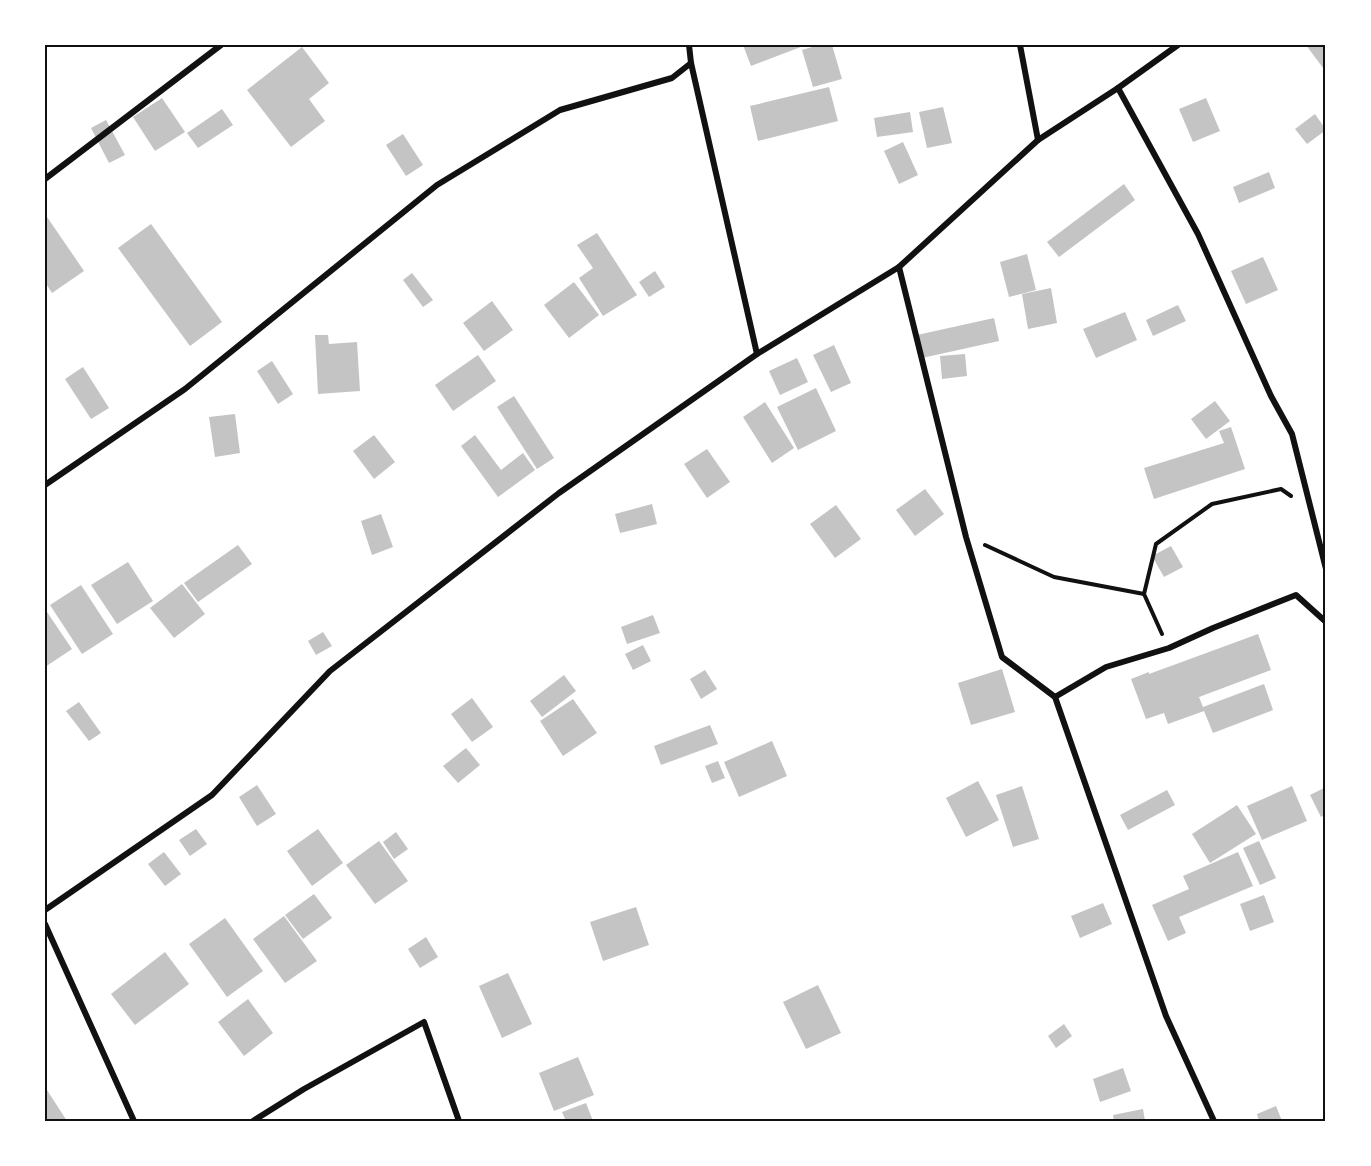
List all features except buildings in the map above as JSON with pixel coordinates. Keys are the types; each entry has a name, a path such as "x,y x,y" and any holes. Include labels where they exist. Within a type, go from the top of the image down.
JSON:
{"street":[{"path":"45,179 221,45"},
{"path":"689,45 691,63 757,354"},
{"path":"1020,45 1038,140"},
{"path":"45,910 212,795 330,671 558,493 757,354 899,267 1038,140 1118,88 1178,45"},
{"path":"45,484 184,389 437,185 560,110 672,78 691,63"},
{"path":"1118,88 1198,234 1270,396 1292,434 1326,569"},
{"path":"899,267 966,537 1002,657 1055,697 1166,1016 1214,1121"},
{"path":"1055,697 1106,667 1168,648 1296,595 1326,622"},
{"path":"45,924 134,1121"},
{"path":"253,1121 304,1089 424,1022 459,1121"}],"path":[{"path":"1168,648 1144,594 1156,544 1212,504 1281,489 1312,514"},
{"path":"966,537 1054,577 1144,594"}]}
